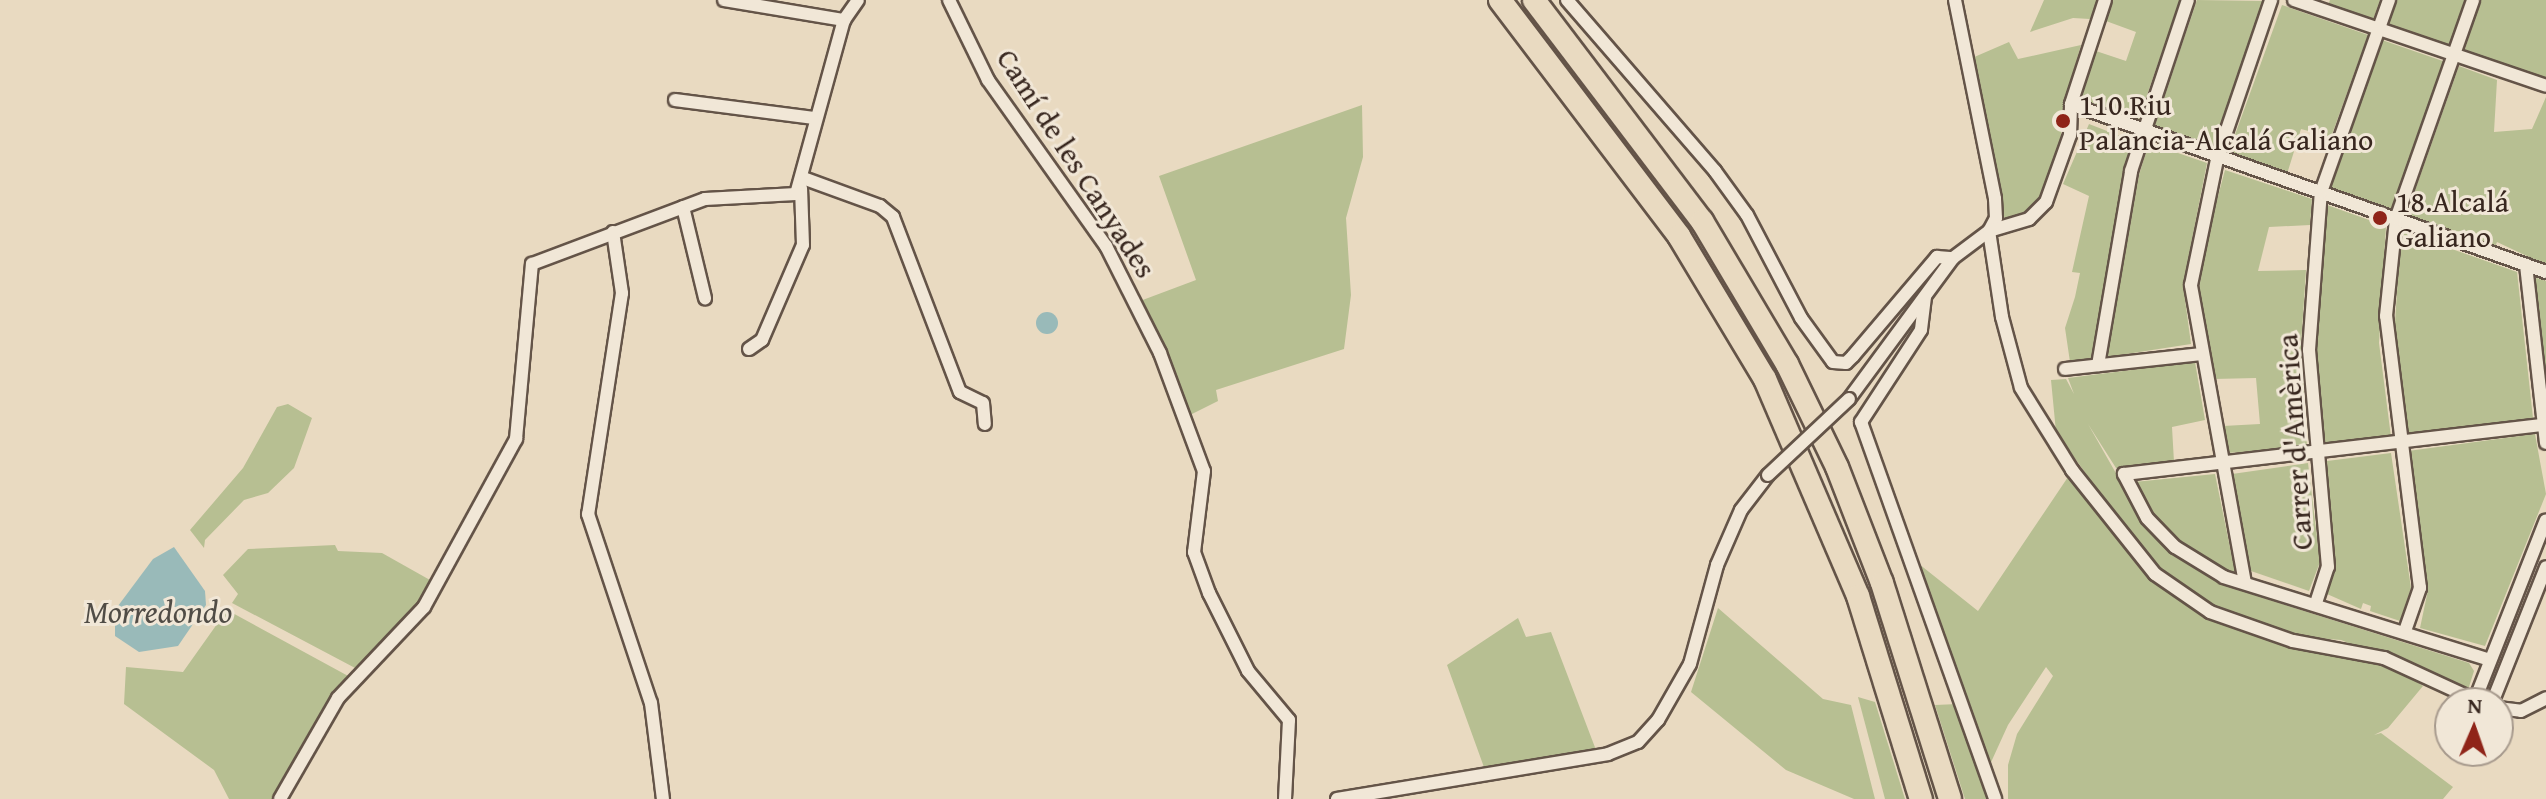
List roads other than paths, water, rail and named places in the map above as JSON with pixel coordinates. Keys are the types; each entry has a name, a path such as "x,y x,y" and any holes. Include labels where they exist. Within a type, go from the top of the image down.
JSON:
{"highway":[{"path":"1500,0 1679,236 1765,379 1858,596 1921,799"},
{"path":"1534,0 1702,221 1787,364 1837,467 1882,583 1950,799"}],"street":[{"path":"724,0 844,20"},
{"path":"749,349 762,340 803,245 802,183 814,118 844,20 858,0"},
{"name":"Camí de les Canyades","path":"949,0 988,80 1106,246 1160,353 1204,471 1194,552 1209,593 1248,671 1289,720 1285,799"},
{"path":"1567,0 1715,171 1747,215 1801,318 1833,362 1846,363 1853,356 1937,257 1953,258"},
{"path":"1955,0 1995,199 1996,218 1989,231 2002,317 2021,388 2072,470 2155,574 2210,612 2293,641 2384,658 2447,687"},
{"path":"1337,799 1608,754 1638,742 1658,720 1690,664 1717,565 1741,510 1768,475 1849,399 1953,258 1989,231 2029,219 2046,202 2070,135 2071,104 2105,0"},
{"path":"2098,365 2131,171 2188,0"},
{"path":"2245,583 2200,354 2191,285 2217,159 2271,0"},
{"path":"2294,0 2546,86"},
{"name":"Carrer d'Amèrica","path":"2316,603 2328,567 2309,350 2321,192 2389,0"},
{"path":"2405,631 2420,588 2399,443 2386,316 2396,219 2473,0"},
{"path":"675,100 814,118"},
{"path":"2071,104 2217,159 2321,192 2546,272"},
{"path":"281,799 338,698 424,607 516,439 532,264 716,197 785,196 802,183"},
{"path":"802,183 880,206 893,217 960,392 983,403 985,424"},
{"path":"683,207 705,298"},
{"path":"613,232 622,293 588,514 651,703 663,799"},
{"path":"2526,265 2546,443"},
{"path":"1925,297 1921,330 1861,422 1995,799"},
{"path":"2065,369 2200,354"},
{"path":"2490,660 2316,603 2224,577 2175,547 2147,518 2124,474 2318,454 2544,425"},
{"path":"2483,687 2490,660 2546,520"},
{"path":"2498,687 2546,567"},
{"path":"2514,710 2521,711 2546,698"}],"water":[{"path":"1047,312 1055,315 1058,323 1055,331 1047,334 1039,331 1036,323 1039,315"},
{"name":"Morredondo","path":"174,547 205,591 206,605 178,646 139,652 115,636 115,610 153,559"}],"place":[{"name":"110.Riu Palancia-Alcalá Galiano","path":"2063,121"},
{"name":"18.Alcalá Galiano","path":"2380,218"}]}
